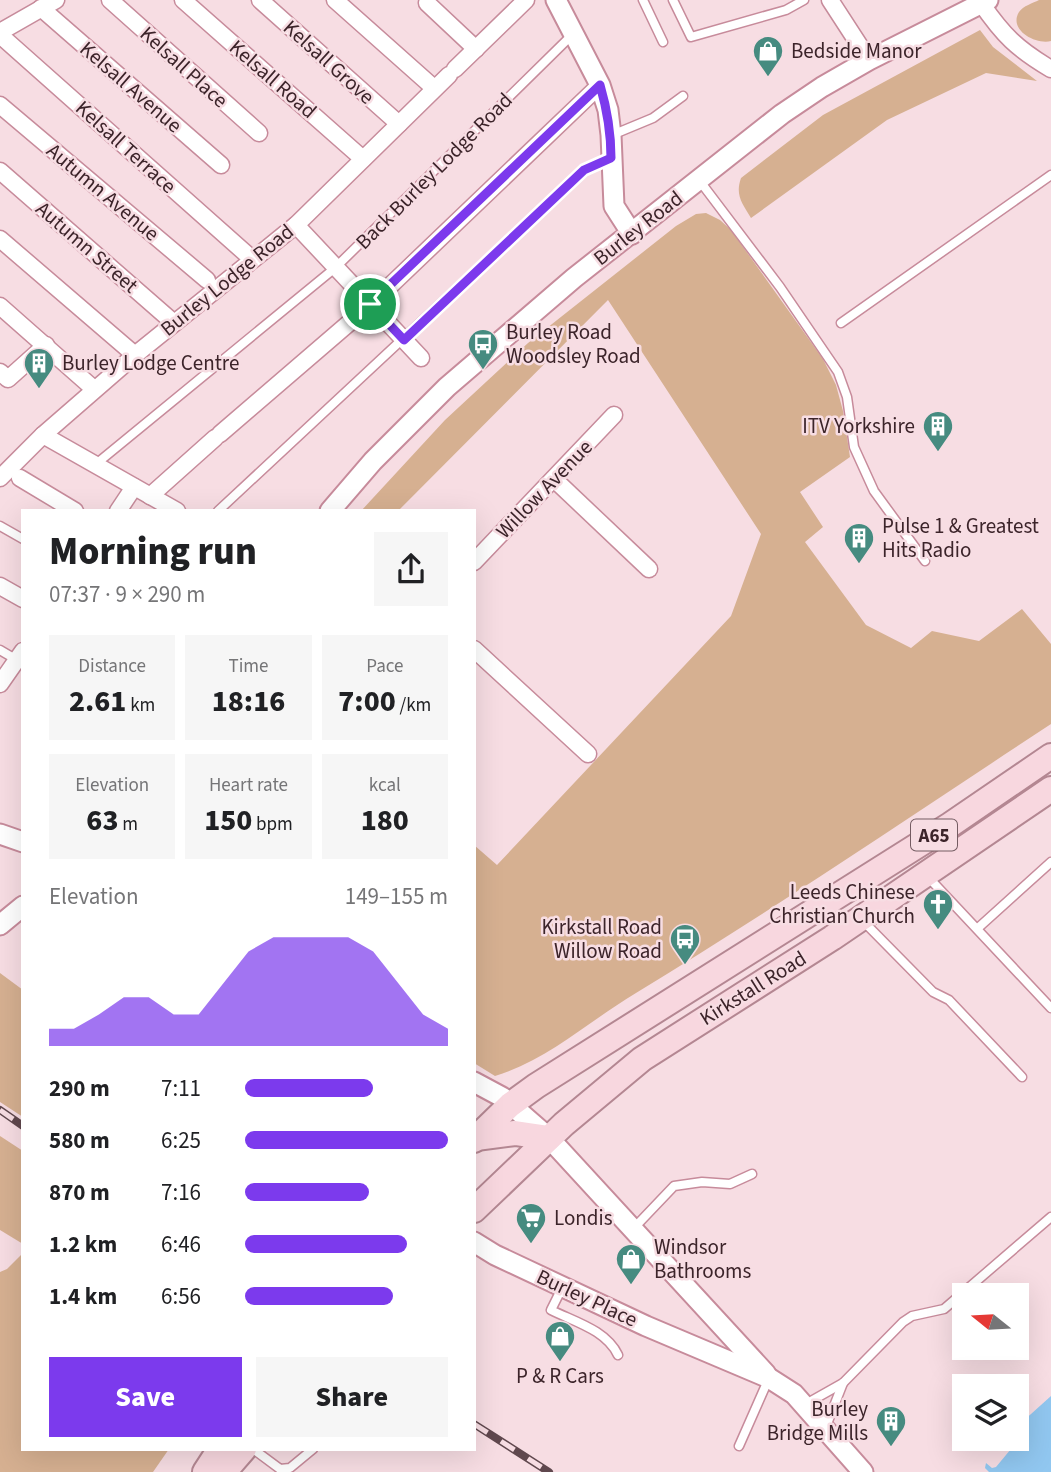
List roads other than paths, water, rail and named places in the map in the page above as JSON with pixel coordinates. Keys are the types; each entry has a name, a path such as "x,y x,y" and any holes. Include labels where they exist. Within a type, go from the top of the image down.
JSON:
{"main road":[{"name":"Kirkstall Road","path":"476,1138 510,1105 536,1086 950,825 1051,756"},
{"name":"Kirkstall Road","path":"476,1208 605,1087 642,1059 860,919 1051,789"},
{"path":"476,1139 515,1133 549,1138"},
{"path":"205,1472 219,1451"},
{"path":"225,1472 242,1451"}],"street":[{"name":"Kelsall Place","path":"110,0 259,133"},
{"name":"Kelsall Road","path":"183,0 363,159"},
{"name":"Kelsall Grove","path":"260,0 399,124"},
{"path":"335,0 434,88"},
{"name":"Burley Lodge Road","path":"0,478 94,389 296,225 526,0"},
{"path":"556,0 600,85 608,110 611,135 614,206 632,234"},
{"path":"830,0 869,60"},
{"path":"984,2 999,30 1012,43 1051,68"},
{"name":"Burley Road","path":"332,509 373,461 447,387 574,278 782,114 869,60 984,2"},
{"path":"427,3 476,49"},
{"path":"0,34 49,4"},
{"name":"Kelsall Avenue","path":"49,4 221,165"},
{"name":"Kelsall Terrace","path":"0,34 252,260"},
{"path":"150,496 370,304 600,85"},
{"name":"Autumn Avenue","path":"0,105 207,280"},
{"name":"Autumn Street","path":"0,172 174,323"},
{"path":"296,225 421,358"},
{"path":"0,239 135,355"},
{"path":"0,306 94,389"},
{"path":"3,380 46,345"},
{"name":"Willow Avenue","path":"476,560 614,415"},
{"path":"43,435 173,509"},
{"path":"20,478 72,509"},
{"path":"554,479 649,569"},
{"path":"119,509 134,487"},
{"path":"0,586 21,598"},
{"path":"476,651 588,754"},
{"path":"0,684 20,655"},
{"path":"0,834 21,841"},
{"path":"0,925 21,908"},
{"path":"476,1083 502,1097 549,1138 718,1320 768,1378 794,1394 863,1472"},
{"name":"Burley Place","path":"476,1243 495,1255 768,1378"},
{"path":"701,1349 711,1340 718,1320"}],"lane":[{"path":"643,0 663,42"},
{"path":"673,0 691,37 786,10 804,0"},
{"name":"Back Burley Lodge Road","path":"95,465 335,268 574,33"},
{"path":"611,135 653,118 682,96"},
{"path":"220,509 584,170 611,158"},
{"path":"699,180 780,286 838,372 847,397 854,447 874,491 925,561"},
{"path":"841,323 1049,180"},
{"path":"0,526 21,539"},
{"path":"0,650 20,655"},
{"path":"978,928 1051,862"},
{"path":"926,874 1051,1008"},
{"path":"860,919 933,992 948,1000 1022,1077"},
{"path":"633,1229 674,1186 702,1182 730,1184 752,1174"},
{"path":"804,1405 844,1383 903,1322 912,1316 944,1309 1051,1217"},
{"path":"563,1286 551,1310 604,1336 618,1355"},
{"path":"739,1446 768,1378"},
{"path":"825,1429 844,1383"},
{"path":"256,1451 280,1469 290,1468 311,1451"}],"water":[{"path":"1051,1396 1051,1472 989,1472 985,1468 986,1463 992,1468 996,1467 1009,1451 1029,1451 1029,1416"}],"railway":[{"path":"0,1110 21,1125"},
{"path":"476,1425 549,1472"}],"place":[{"name":"Bedside Manor","path":"768,78"},
{"name":"Burley Road Woodsley Road","path":"483,371"},
{"name":"Burley Lodge Centre","path":"39,390"},
{"name":"ITV Yorkshire","path":"938,453"},
{"name":"Pulse 1 & Greatest Hits Radio","path":"859,565"},
{"name":"Leeds Chinese Christian Church","path":"938,931"},
{"name":"Kirkstall Road Willow Road","path":"685,966"},
{"name":"Londis","path":"531,1245"},
{"name":"Windsor Bathrooms","path":"631,1286"},
{"name":"P & R Cars","path":"560,1363"},
{"name":"Burley Bridge Mills","path":"891,1448"}]}
